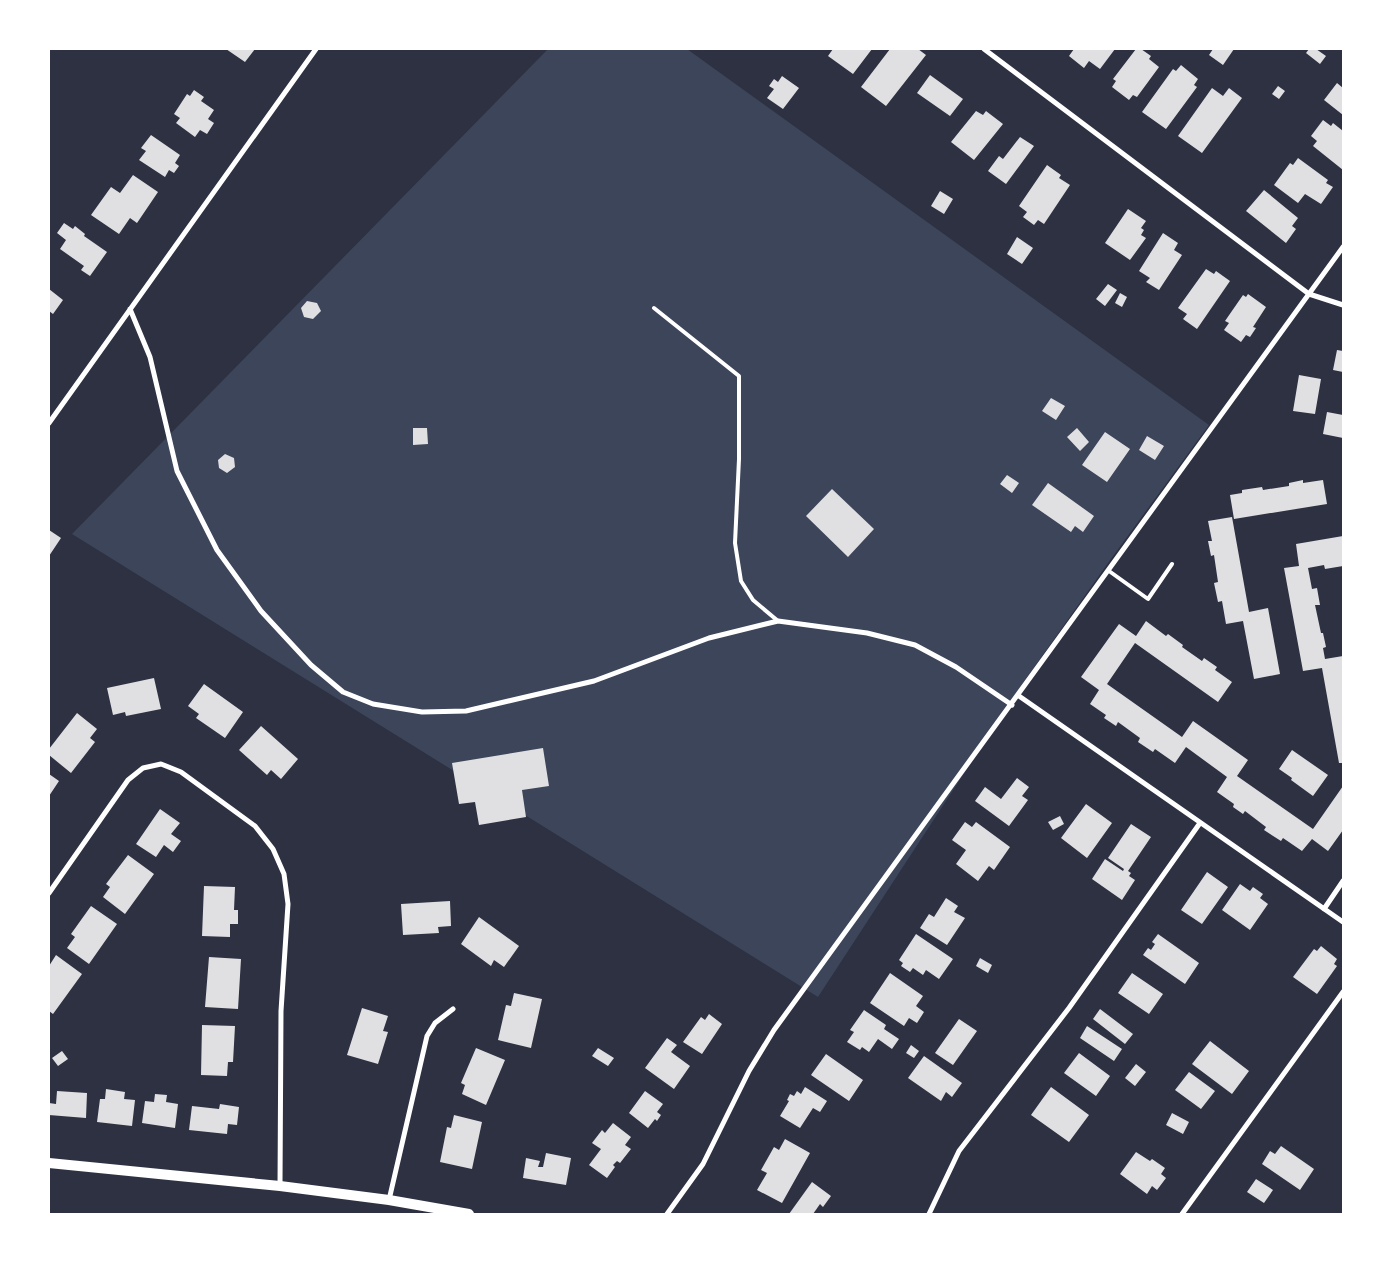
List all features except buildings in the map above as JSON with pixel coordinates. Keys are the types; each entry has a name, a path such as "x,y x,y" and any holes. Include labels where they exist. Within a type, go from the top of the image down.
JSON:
{"main road":[{"path":"49,1163 280,1186 389,1200 469,1214"}],"street":[{"path":"49,423 316,49"},
{"path":"984,49 1309,294 1343,305"},
{"path":"667,1214 702,1164 749,1071 774,1030 1343,247"},
{"path":"130,309 150,356 177,471 218,550 261,610 311,666 343,692 373,704 422,712 466,711 594,681 709,638 778,621 867,633 915,645 956,667 1012,705"},
{"path":"1018,696 1343,922"},
{"path":"49,892 128,780 143,768 161,764 182,772 254,826 273,849 284,874 288,904 281,1011 280,1186"},
{"path":"930,1214 959,1151 1068,1008 1200,822"},
{"path":"1324,909 1343,881"},
{"path":"1182,1214 1343,992"},
{"path":"389,1200 428,1036 435,1023 453,1010"}],"lane":[{"path":"654,308 739,376 736,543 741,581 753,600 778,621"},
{"path":"1109,571 1148,599 1172,564"}],"shaded area":[{"path":"548,49 687,49 1209,425 1023,683 818,997 72,534"}]}
